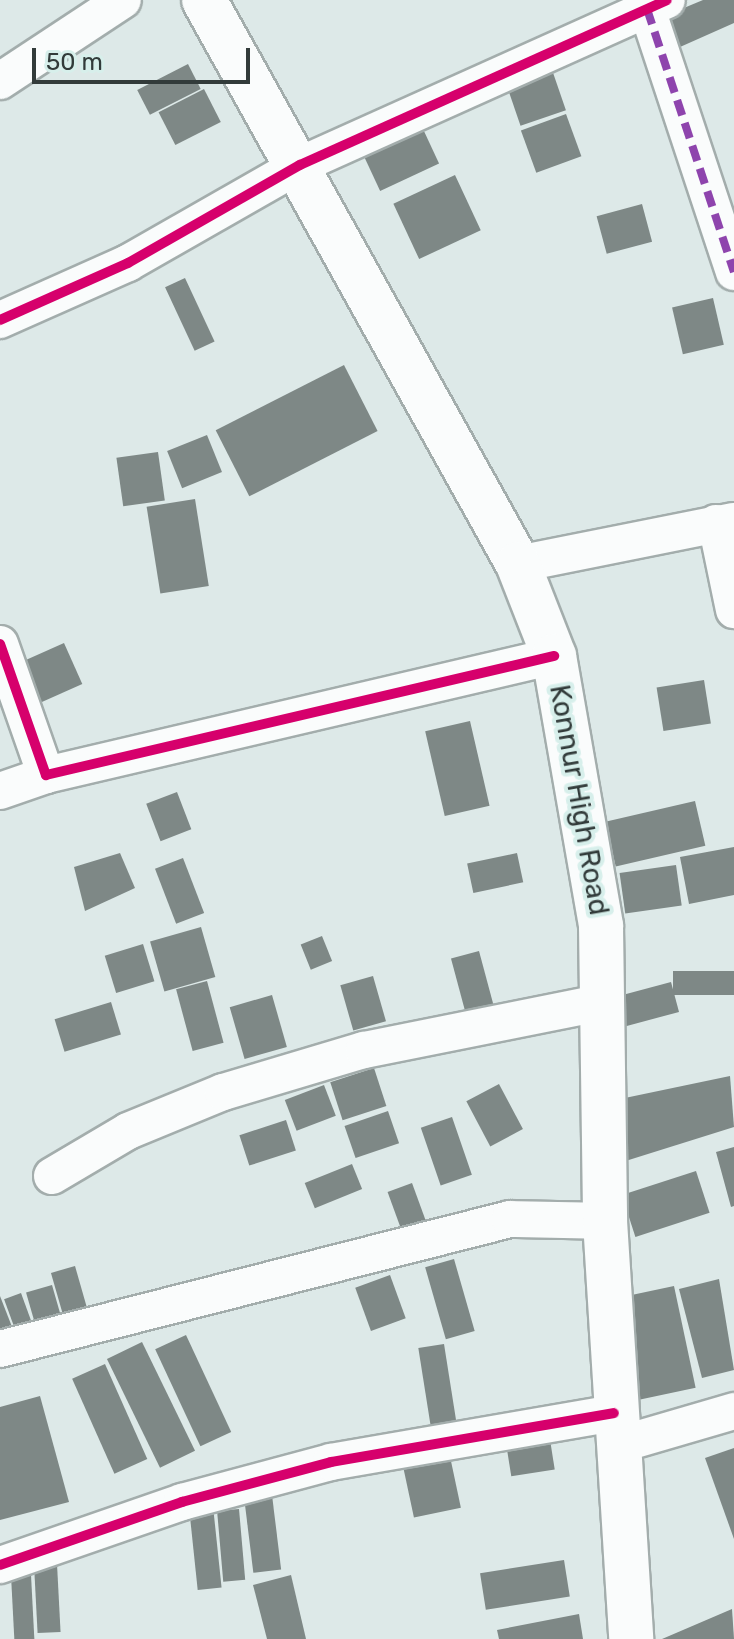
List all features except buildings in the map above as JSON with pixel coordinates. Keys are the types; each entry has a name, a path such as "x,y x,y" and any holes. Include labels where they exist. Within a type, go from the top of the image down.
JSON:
{"main road":[{"name":"Konnur High Road","path":"204,0 300,165 518,564 554,656 601,926 605,1002 605,1221 631,1639"}],"street":[{"path":"0,81 123,0"},
{"path":"0,320 128,263 300,165 608,11 657,4 734,272"},
{"path":"518,564 725,522 734,610"},
{"path":"0,644 46,775"},
{"path":"0,791 46,775 554,656"},
{"path":"52,1176 128,1131 223,1092 364,1050 605,1002"},
{"path":"0,1349 510,1219 605,1221"},
{"path":"0,1565 182,1502 331,1462 616,1429 734,1411"}],"marked path":[{"path":"647,9 734,272"}],"cycle path":[{"path":"0,320 128,263 300,165 667,0"},
{"path":"0,644 46,775 554,656"},
{"path":"0,1565 182,1502 331,1462 614,1413"}]}
